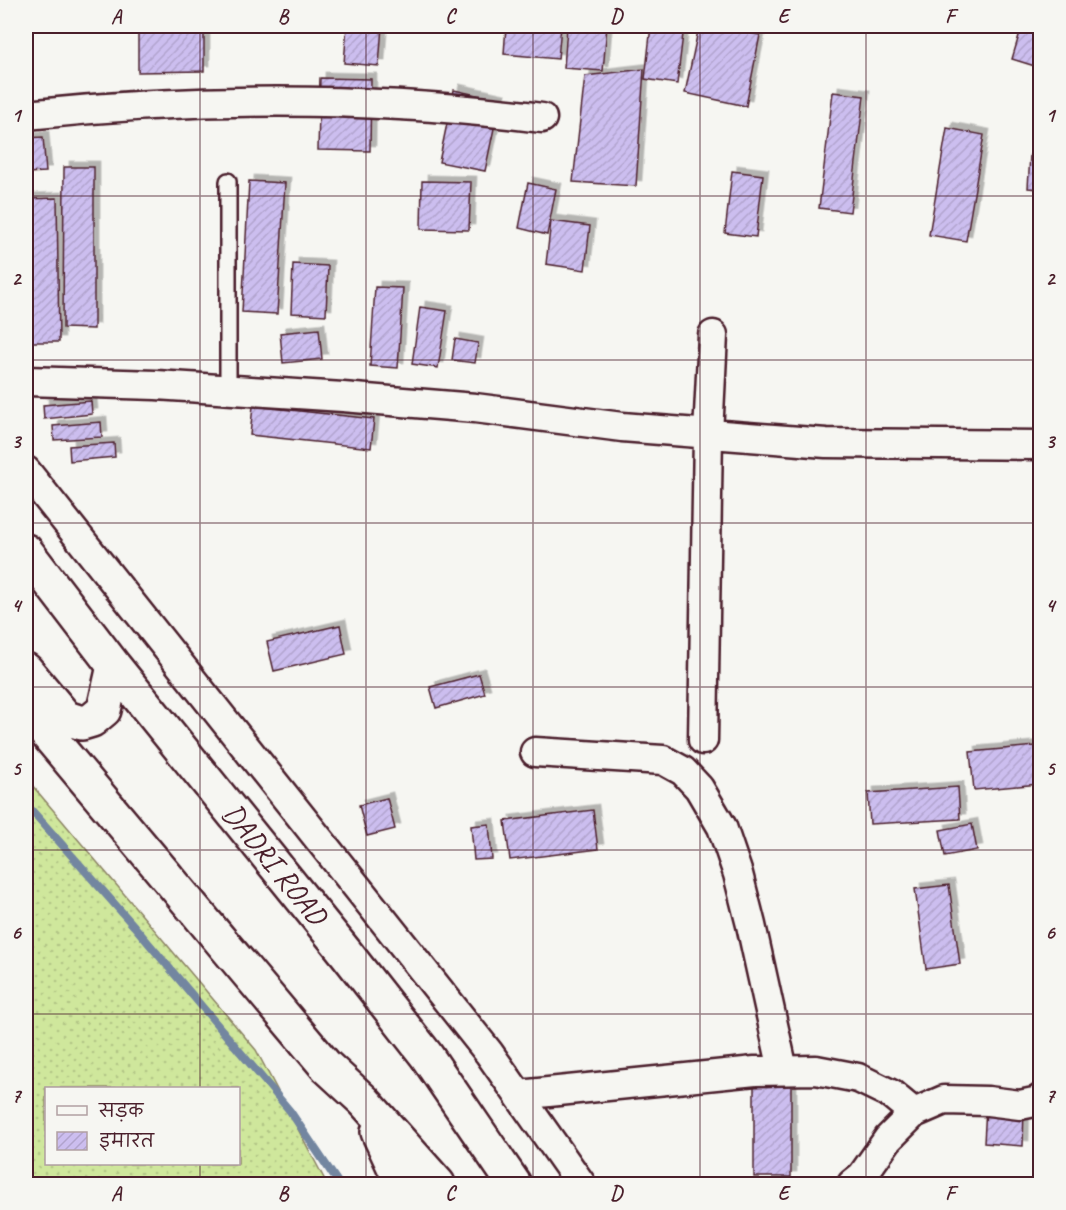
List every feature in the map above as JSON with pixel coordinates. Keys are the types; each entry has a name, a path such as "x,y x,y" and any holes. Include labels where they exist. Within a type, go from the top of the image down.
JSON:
{"main road":[{"name":"DADRI ROAD","path":"26,551 114,666 426,1055 514,1185"},
{"path":"26,670 66,718 82,723 92,720 104,710 114,666"},
{"path":"26,709 326,1066 364,1101 438,1185"},
{"path":"364,1101 402,1185"}],"street":[{"path":"26,115 202,102 346,103 486,111 542,118"},
{"path":"703,740 708,434 713,335"},
{"path":"26,381 156,385 343,397 464,407 622,427 826,443 1041,445"},
{"path":"26,471 489,1053 581,1185"},
{"path":"535,752 663,760 684,771 699,788 722,827 738,874 783,1070"},
{"path":"519,1095 755,1071 816,1070 858,1078 891,1094 915,1113"},
{"path":"852,1185 862,1176 888,1139 915,1113 944,1100 988,1101 1020,1105 1040,1101"}],"lane":[{"path":"228,181 228,390"}],"green space":[{"path":"26,778 256,1050 327,1184 26,1184"}],"building":[{"path":"138,26 204,26 204,71 138,72"},
{"path":"347,26 382,26 379,66 344,63"},
{"path":"506,26 561,26 558,59 504,54"},
{"path":"567,26 607,26 603,71 564,68"},
{"path":"651,26 684,26 677,84 645,79"},
{"path":"699,26 715,26 760,35 746,106 685,93"},
{"path":"1021,29 1040,35 1038,67 1012,59"},
{"path":"644,69 636,186 573,182 585,76"},
{"path":"320,78 371,79 370,151 318,150"},
{"path":"454,90 500,100 485,171 439,162"},
{"path":"833,92 864,96 850,212 819,208"},
{"path":"947,128 984,135 966,241 929,235"},
{"path":"43,137 46,172 26,173 26,138"},
{"path":"1030,155 1040,156 1040,189 1028,188"},
{"path":"64,167 94,167 94,329 63,328"},
{"path":"732,171 763,175 756,237 725,233"},
{"path":"249,181 285,183 277,314 242,312"},
{"path":"422,181 471,182 469,230 421,229"},
{"path":"528,183 556,189 547,235 519,228"},
{"path":"57,198 59,342 27,342 26,199"},
{"path":"551,221 590,226 585,270 546,264"},
{"path":"293,264 328,266 326,315 291,313"},
{"path":"375,287 403,288 398,368 370,366"},
{"path":"420,307 447,311 438,368 412,364"},
{"path":"319,329 322,359 283,363 280,333"},
{"path":"455,339 478,343 475,363 452,360"},
{"path":"91,401 92,414 44,419 43,405"},
{"path":"253,406 374,419 371,448 250,435"},
{"path":"101,422 102,437 54,440 53,426"},
{"path":"114,443 115,457 70,461 69,446"},
{"path":"340,625 346,654 274,671 267,642"},
{"path":"479,674 485,694 436,708 430,687"},
{"path":"1036,746 1039,784 974,790 970,752"},
{"path":"958,787 960,819 870,824 868,793"},
{"path":"387,798 395,829 367,836 359,805"},
{"path":"593,810 598,849 510,860 505,821"},
{"path":"489,824 492,859 474,860 471,826"},
{"path":"972,824 977,850 945,856 940,830"},
{"path":"949,885 960,964 926,969 915,889"},
{"path":"754,1082 791,1082 791,1177 754,1177"},
{"path":"986,1107 1024,1109 1023,1146 984,1143"}],"waterway":[{"path":"26,804 134,926 290,1111 339,1184"}]}
